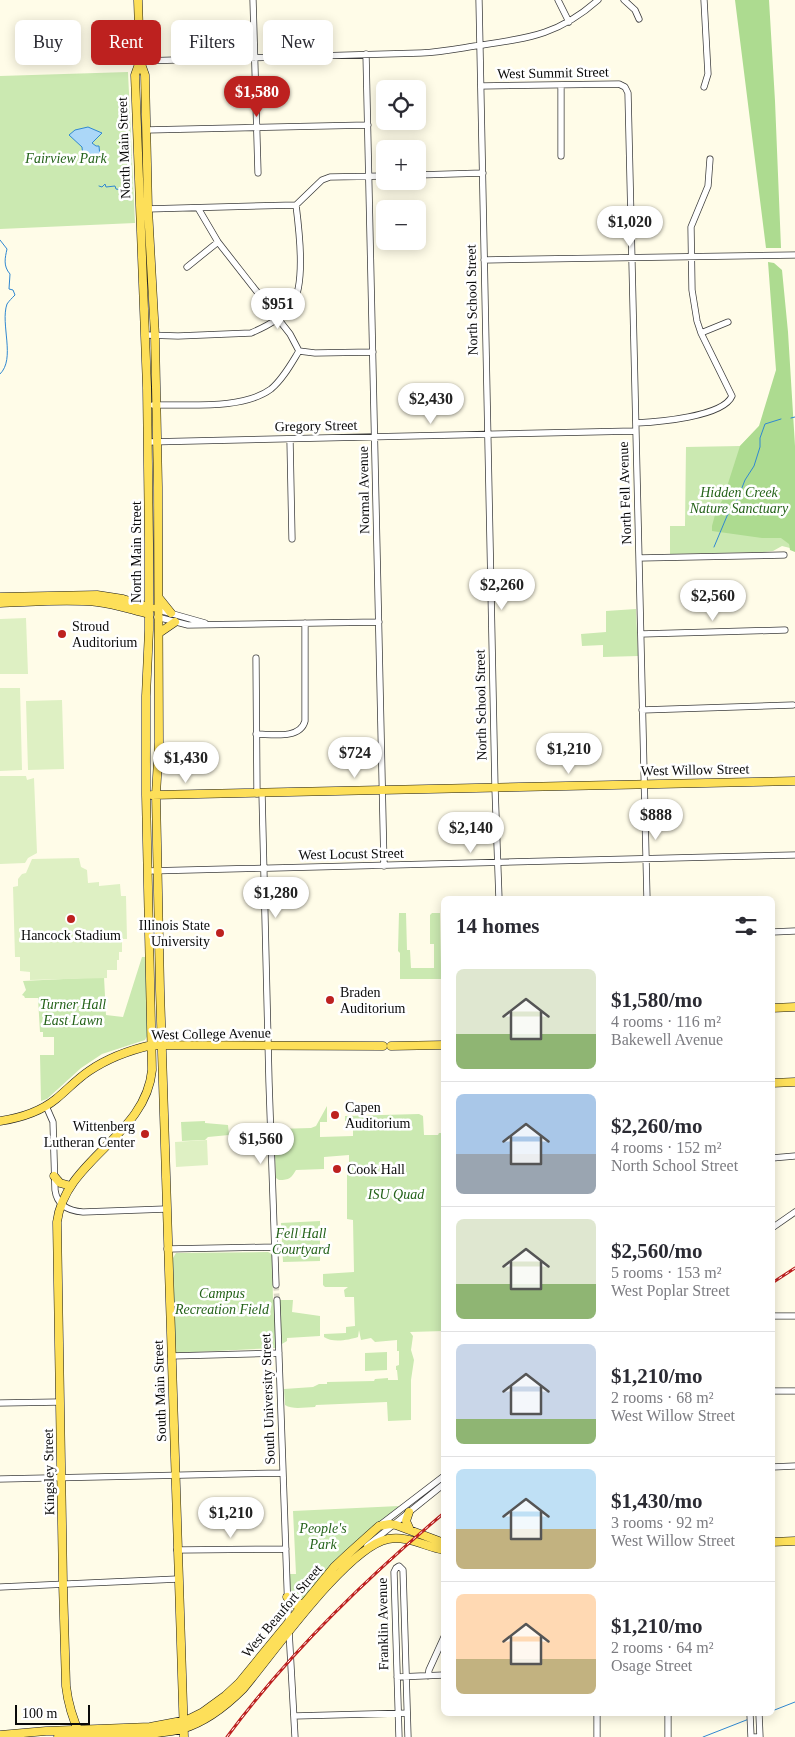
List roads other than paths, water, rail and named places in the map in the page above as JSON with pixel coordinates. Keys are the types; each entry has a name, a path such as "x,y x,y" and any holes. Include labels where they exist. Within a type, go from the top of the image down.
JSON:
{"main road":[{"name":"North Main Street","path":"138,0 139,20"},
{"name":"North Main Street","path":"138,65 134,75 146,335 148,442 149,630 146,686 146,796 152,1045"},
{"name":"North Main Street","path":"141,65 144,75 146,209 155,336 158,442 159,742 156,795 162,1044"},
{"path":"132,602 143,597 149,589"},
{"path":"0,596 85,594 132,602 159,614"},
{"path":"159,598 170,613"},
{"path":"0,603 82,601 149,611"},
{"path":"137,610 149,630"},
{"path":"159,633 175,622"},
{"name":"West Willow Street","path":"146,796 795,781"},
{"path":"775,1008 795,1007"},
{"name":"South Main Street","path":"162,1044 177,1550 185,1731"},
{"name":"West College Avenue","path":"0,1121 25,1116 46,1106 88,1071 103,1062 152,1045 441,1045"},
{"name":"Kingsley Street","path":"80,1734 72,1716 66,1686 58,1212 71,1186 142,1106 152,1078 152,1045"},
{"path":"775,1083 795,1082"},
{"path":"54,1176 60,1183 71,1186"},
{"path":"409,1512 406,1521 410,1530"},
{"path":"379,1526 393,1524 441,1542"},
{"name":"West Beaufort Street","path":"185,1731 203,1712 235,1687 334,1567 379,1526"},
{"path":"356,1556 383,1540 394,1538 405,1538 428,1547 441,1549"},
{"path":"775,1542 795,1541"},
{"name":"West Beaufort Street","path":"185,1731 232,1700 289,1631 356,1556"},
{"path":"287,1597 292,1604 304,1603"},
{"path":"183,1702 189,1710 203,1712"},
{"path":"60,1734 72,1716"},
{"path":"0,1735 27,1732 80,1734 185,1731"},
{"path":"18,1734 30,1737"}],"street":[{"path":"253,0 258,173"},
{"name":"North School Street","path":"479,0 487,434 499,896"},
{"path":"558,0 569,22"},
{"path":"161,60 441,52 534,37 554,31 598,0"},
{"path":"624,0 635,10 639,19"},
{"path":"704,0 708,74 704,87"},
{"name":"Normal Avenue","path":"366,54 384,866"},
{"name":"West Summit Street","path":"481,86 619,84 625,87"},
{"path":"561,85 561,156"},
{"name":"North Fell Avenue","path":"625,87 628,92 647,896"},
{"path":"146,130 368,125"},
{"path":"636,423 690,417 707,412 731,400 732,394 701,334 692,297 690,257 692,227 708,186 710,159"},
{"path":"426,175 483,173"},
{"path":"146,209 296,205 322,180 330,177 376,176"},
{"path":"146,335 243,334 261,329 277,318 292,305 298,290 300,270 296,205"},
{"path":"198,208 218,242 290,334 299,351"},
{"path":"187,267 218,242"},
{"path":"484,260 795,255"},
{"path":"701,334 728,322"},
{"path":"299,351 315,353 374,352"},
{"path":"147,405 233,403 248,400 260,395 280,380 299,351"},
{"name":"Gregory Street","path":"148,442 636,431"},
{"path":"290,440 292,539"},
{"path":"639,558 784,555"},
{"path":"159,614 170,613 215,626"},
{"path":"159,614 175,622 188,625 215,626 379,622"},
{"path":"256,734 296,733 304,727 305,624"},
{"path":"641,634 785,630"},
{"path":"256,658 256,734 264,869 276,1285"},
{"path":"642,710 793,705"},
{"name":"West Locust Street","path":"148,871 795,855"},
{"path":"775,932 795,931"},
{"name":"Kingsley Street","path":"46,1106 53,1122 56,1198 61,1204"},
{"path":"775,1158 793,1158"},
{"path":"61,1204 72,1210 83,1212 166,1209"},
{"path":"775,1226 795,1212"},
{"path":"167,1249 275,1247"},
{"name":"South University Street","path":"277,1300 287,1597 295,1737"},
{"path":"775,1316 795,1316"},
{"path":"171,1356 278,1353"},
{"path":"775,1391 795,1391"},
{"path":"0,1403 60,1402"},
{"path":"775,1467 795,1466"},
{"path":"0,1479 283,1473"},
{"name":"West Beaufort Street","path":"379,1526 441,1478"},
{"name":"West Beaufort Street","path":"356,1556 441,1486"},
{"path":"177,1550 286,1549"},
{"name":"Franklin Avenue","path":"399,1737 394,1572 399,1566 403,1570 408,1737"},
{"path":"0,1587 178,1579"},
{"path":"428,1676 441,1644"},
{"path":"397,1676 441,1675"},
{"path":"294,1716 407,1713"},
{"path":"597,1716 598,1737"},
{"path":"668,1716 668,1737"},
{"path":"750,1716 751,1734 760,1737 760,1716"}],"water":[{"path":"88,127 102,133 92,143 99,146 100,157 83,157 82,147 69,135 75,130"}],"waterway":[{"path":"99,186 102,187 105,184 106,187 115,186 116,189 129,191 131,196"},
{"path":"0,240 7,249 5,262 10,274 9,289 13,290 15,295 7,304 5,312 7,360 5,368 0,374"},
{"path":"791,418 795,417"},
{"path":"714,547 727,516 754,466 765,424 781,419"},
{"path":"775,1710 795,1702"},
{"path":"703,1737 749,1719"}],"tunnel":[{"path":"276,1285 277,1300"}],"railway":[{"path":"775,1281 795,1268"},
{"path":"227,1737 276,1676 329,1619 385,1564 441,1516"}],"place":[{"name":"Stroud Auditorium","path":"62,634"},
{"name":"Hancock Stadium","path":"71,919"},
{"name":"Illinois State University","path":"220,933"},
{"name":"Braden Auditorium","path":"330,1000"},
{"name":"Capen Auditorium","path":"335,1115"},
{"name":"Wittenberg Lutheran Center","path":"145,1134"},
{"name":"Cook Hall","path":"337,1169"}],"park label":[{"name":"Fairview Park","path":"66,158"},
{"name":"Hidden Creek Nature Sanctuary","path":"739,500"},
{"name":"Turner Hall East Lawn","path":"73,1012"},
{"name":"ISU Quad","path":"396,1194"},
{"name":"Fell Hall Courtyard","path":"301,1242"},
{"name":"Campus Recreation Field","path":"222,1302"},
{"name":"People's Park","path":"323,1536"}]}
